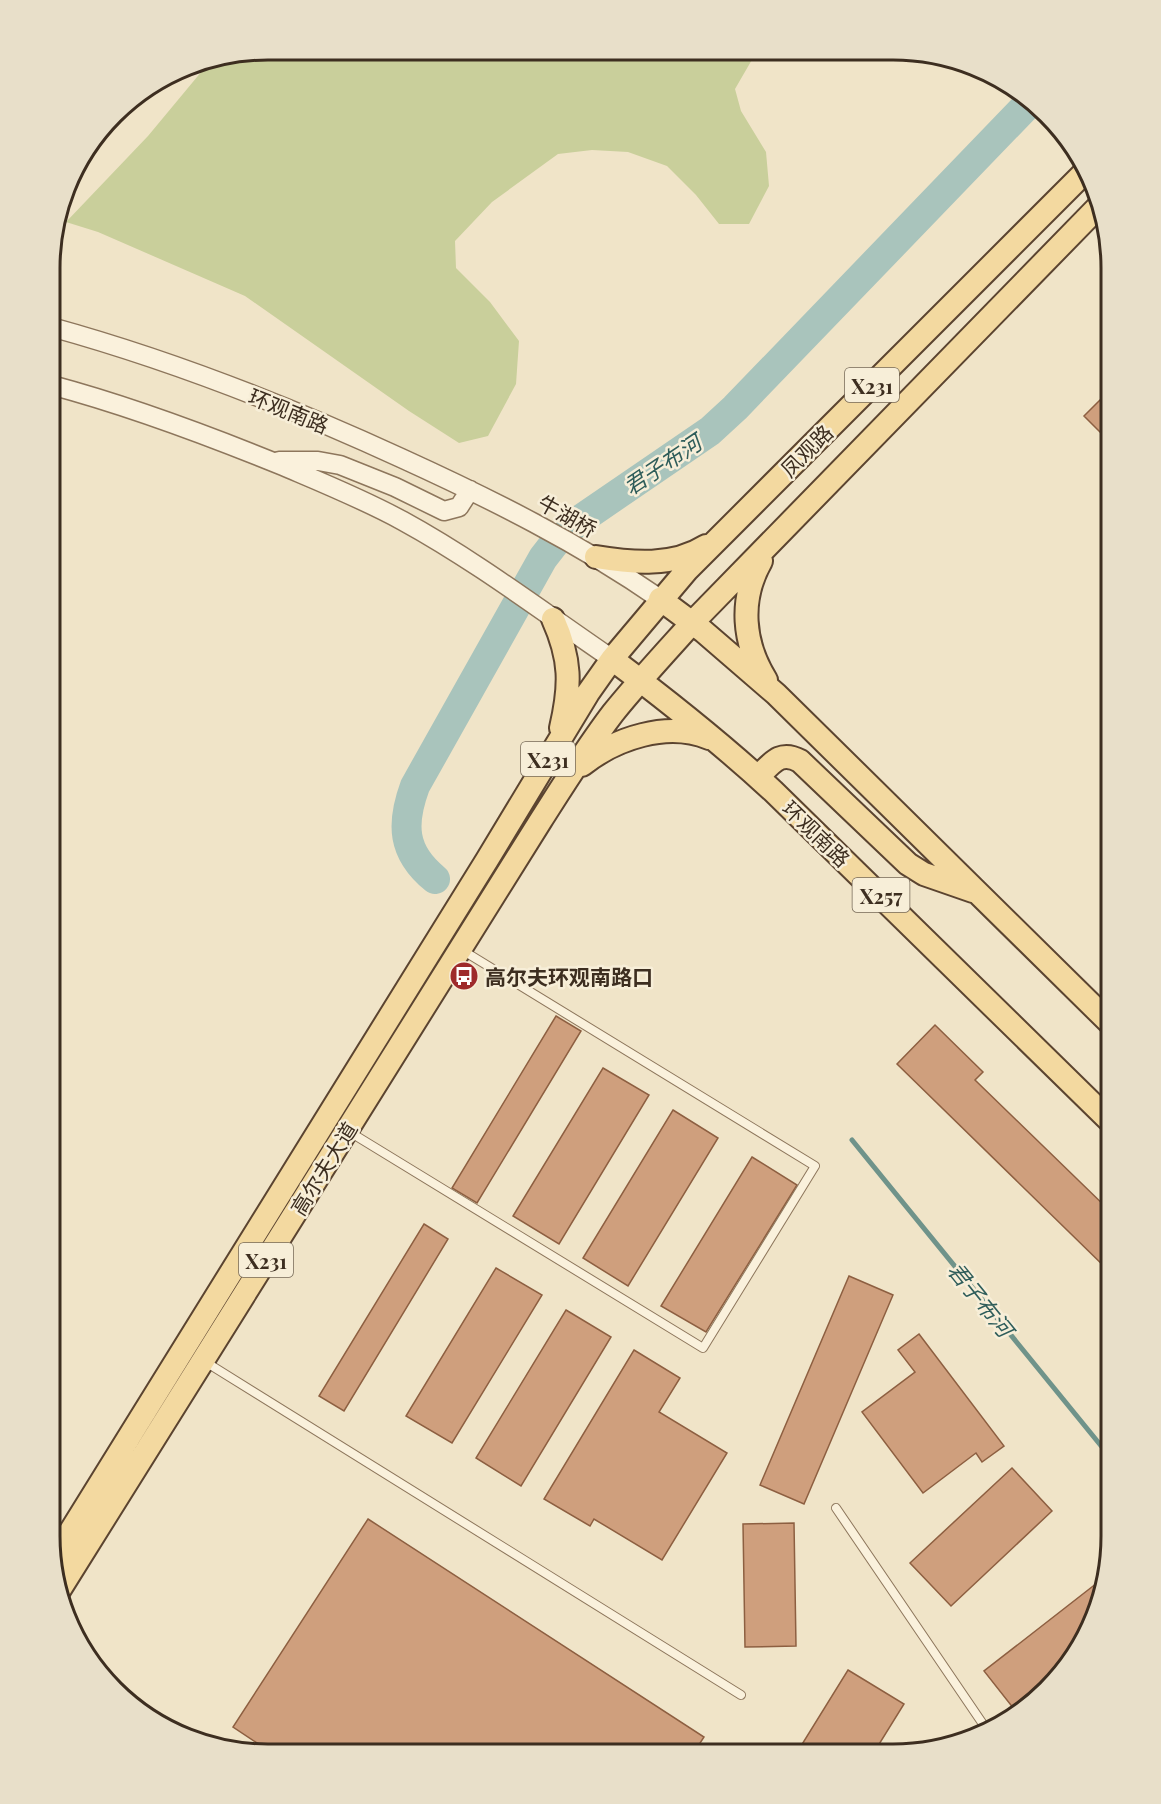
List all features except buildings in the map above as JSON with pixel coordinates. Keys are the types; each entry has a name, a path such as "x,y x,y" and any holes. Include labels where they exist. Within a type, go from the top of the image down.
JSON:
{"main road":[{"name":"凤观路","path":"612,659 660,599 722,535 1080,178"},
{"name":"凤观路","path":"640,680 692,623 1093,212"},
{"path":"776,693 757,665 750,646 746,626 746,606 750,587 758,568 780,534"},
{"path":"596,556 630,562 660,562 700,549 722,535"},
{"path":"660,599 776,693 1101,1014"},
{"path":"545,764 559,736 566,708 569,681 567,657 553,619"},
{"name":"环观南路","path":"612,659 720,742 758,777 819,834 1101,1112"},
{"name":"X231","path":"545,764 588,693 612,659"},
{"name":"X231","path":"466,940 569,775 613,713 640,680"},
{"path":"569,775 604,750 643,735 683,731 720,742"},
{"path":"758,777 774,761 783,757 792,757 800,761 908,864 924,874 978,892"},
{"name":"高尔夫大道","path":"60,1548 545,764"},
{"name":"高尔夫大道","path":"65,1581 466,940"}],"street":[{"name":"环观南路","path":"60,330 220,382 358,438 518,513"},
{"path":"60,388 145,414 272,461 362,500 403,520 482,569 553,619"},
{"path":"272,461 318,461 340,465 395,487 444,511 459,507 470,490"},
{"name":"牛湖桥","path":"518,513 596,556"},
{"path":"596,556 660,599"},
{"name":"环观南路","path":"553,619 612,659"}],"lane":[{"path":"347,1130 703,1348 815,1166 466,940"},
{"path":"203,1360 741,1695"},
{"path":"836,1508 982,1723"}],"green space":[{"path":"255,60 752,60 735,89 741,111 766,152 769,186 749,224 719,224 696,195 667,166 628,152 592,150 558,154 492,202 455,241 456,268 490,302 519,341 516,384 488,436 459,443 409,411 245,296 98,232 66,222 148,136 202,71"}],"waterway":[{"name":"君子布河","path":"435,879 424,869 410,848 406,825 410,800 415,786 543,558 557,540 577,522 710,431 735,408 1025,107"},
{"name":"君子布河","path":"852,1140 1101,1446"}],"place":[{"name":"高尔夫环观南路口","path":"464,976"}]}
